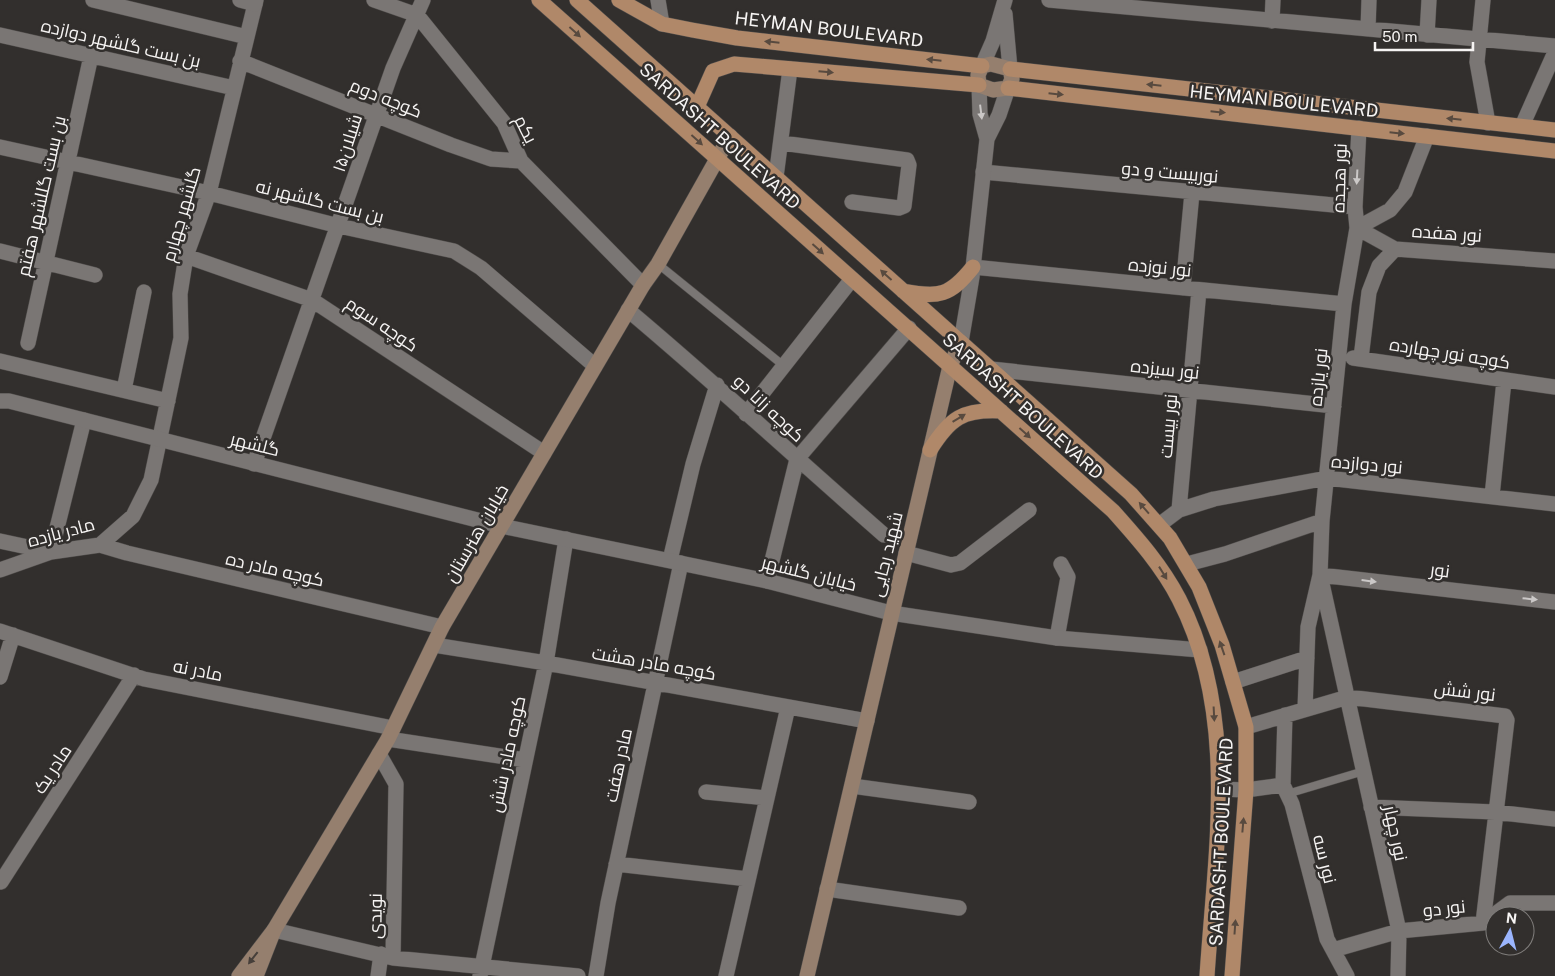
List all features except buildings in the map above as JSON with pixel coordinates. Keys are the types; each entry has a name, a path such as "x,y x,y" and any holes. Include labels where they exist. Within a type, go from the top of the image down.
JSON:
{"main road":[{"name":"SARDASHT BOULEVARD","path":"539,0 1113,511 1150,553 1179,599 1200,650 1214,703 1219,790 1207,976"},
{"name":"SARDASHT BOULEVARD","path":"577,0 1131,494 1170,538 1199,587 1233,682 1246,727 1246,790 1232,976"},
{"name":"HEYMAN BOULEVARD","path":"619,0 662,24 737,38 982,66"},
{"path":"697,107 714,71 734,64 979,85 993,90 1008,88 1012,79 1010,69 1001,65 982,66 978,75 979,85"},
{"name":"HEYMAN BOULEVARD","path":"1010,69 1555,130"},
{"name":"HEYMAN BOULEVARD","path":"1008,88 1555,150"},
{"name":"خیابان هنرستان","path":"239,976 274,930 379,754 442,627 642,285 658,264 730,136"},
{"path":"903,290 922,295 942,294 961,282 972,266"},
{"name":"شهید رجایی","path":"807,976 950,366 961,342"},
{"path":"930,450 958,416 985,410 1001,411"},
{"name":"خیابان هنرستان","path":"256,976 274,930"}],"street":[{"path":"93,0 247,37"},
{"path":"374,0 417,14"},
{"name":"شیلان۱۵","path":"254,464 339,226 392,68 423,0"},
{"path":"658,0 662,24"},
{"path":"1050,0 1555,46"},
{"path":"1272,21 1273,0"},
{"path":"1368,29 1369,0"},
{"path":"1427,35 1429,0"},
{"path":"1483,0 1477,62 1488,123"},
{"name":"گلشهر چهارم","path":"160,440 181,338 180,294 186,256 208,193 247,37 250,1"},
{"path":"982,66 1005,3"},
{"path":"1005,3 1010,69"},
{"name":"یکم","path":"417,14 504,123 521,161 642,285"},
{"name":"بن بست گلشهر دوازده","path":"0,35 234,88"},
{"path":"1522,126 1555,52"},
{"name":"بن بست گللشهر هفتم","path":"28,343 91,56"},
{"name":"کوچه دوم","path":"240,61 451,145 491,159 521,161"},
{"path":"776,177 782,143 790,69"},
{"name":"شهید رجایی","path":"979,85 980,114 987,139"},
{"name":"شهید رجایی","path":"961,342 987,139 999,115 1008,88"},
{"name":"نور هجده","path":"1359,128 1355,207 1357,228 1390,210 1405,192 1427,136"},
{"path":"782,143 898,157 907,160 909,165 904,206 899,208 852,202"},
{"name":"بن بست گلشهر نه","path":"0,147 208,193 339,226 454,252 469,259 595,366"},
{"name":"نوربیست و دو","path":"983,172 1355,207"},
{"path":"1182,288 1192,193"},
{"path":"1357,228 1395,249"},
{"name":"نور یازده","path":"1320,575 1322,521 1344,304 1357,228"},
{"name":"نور هفده","path":"1361,358 1370,292 1379,266 1395,249 1555,261"},
{"path":"0,251 46,261 95,275"},
{"name":"کوچه سوم","path":"186,256 312,300 544,453"},
{"name":"نور نوزده","path":"972,266 1344,304"},
{"path":"746,414 852,279"},
{"name":"نور بیست","path":"1179,510 1200,290"},
{"path":"124,390 144,292"},
{"name":"کوچه زانا دو","path":"628,310 717,385 746,414 884,535"},
{"path":"767,581 797,459 909,328"},
{"name":"کوچه نور چهارده","path":"1339,356 1555,387"},
{"path":"0,361 168,401"},
{"name":"نور سیزده","path":"992,369 1334,406"},
{"path":"1492,496 1504,381"},
{"name":"مادر هفت","path":"596,976 616,864 655,682 693,464 717,385"},
{"name":"گلشهر","path":"0,401 9,401 501,526"},
{"path":"0,541 51,552 84,420"},
{"name":"مادر یازده","path":"0,570 51,552 100,545 134,516 151,480 160,440"},
{"name":"نور دوازده","path":"1179,510 1214,499 1327,478 1555,504"},
{"path":"906,553 951,565 960,563 1029,510"},
{"path":"1159,525 1179,510"},
{"path":"1187,564 1225,554 1322,521"},
{"name":"خیابان گلشهر","path":"501,526 767,581 891,613 1057,638 1200,650"},
{"name":"کوچه مادر شش","path":"482,971 546,662 566,540"},
{"name":"کوچه مادر ده","path":"100,545 126,553 442,627"},
{"path":"1057,638 1068,577 1061,564"},
{"path":"1305,709 1308,627 1320,575"},
{"name":"نور","path":"1320,575 1555,602"},
{"name":"نور چهار","path":"1320,575 1399,931 1398,976"},
{"path":"0,678 6,633"},
{"name":"مادر نه","path":"6,633 144,679 390,733 526,760"},
{"name":"کوچه مادر هشت","path":"434,645 546,662 867,721"},
{"path":"1233,682 1307,658"},
{"name":"مادر یک","path":"1,882 134,675"},
{"name":"نور شش","path":"1246,727 1348,697 1505,716 1507,720 1494,812 1483,923"},
{"path":"726,976 788,707"},
{"path":"1219,790 1285,789 1285,715"},
{"name":"نویدی","path":"379,754 396,784 387,956 482,971 578,976"},
{"path":"852,786 969,802"},
{"name":"نور سه","path":"1285,789 1292,804 1327,939 1347,976"},
{"path":"706,792 767,798"},
{"path":"1371,807 1494,812 1555,819"},
{"path":"616,864 748,879"},
{"path":"828,888 959,908"},
{"name":"نور دو","path":"1333,950 1399,931 1483,923 1510,903 1555,903"},
{"path":"274,930 387,956 378,976"}],"lane":[{"path":"658,264 784,366"},
{"path":"1285,789 1364,771"}]}
